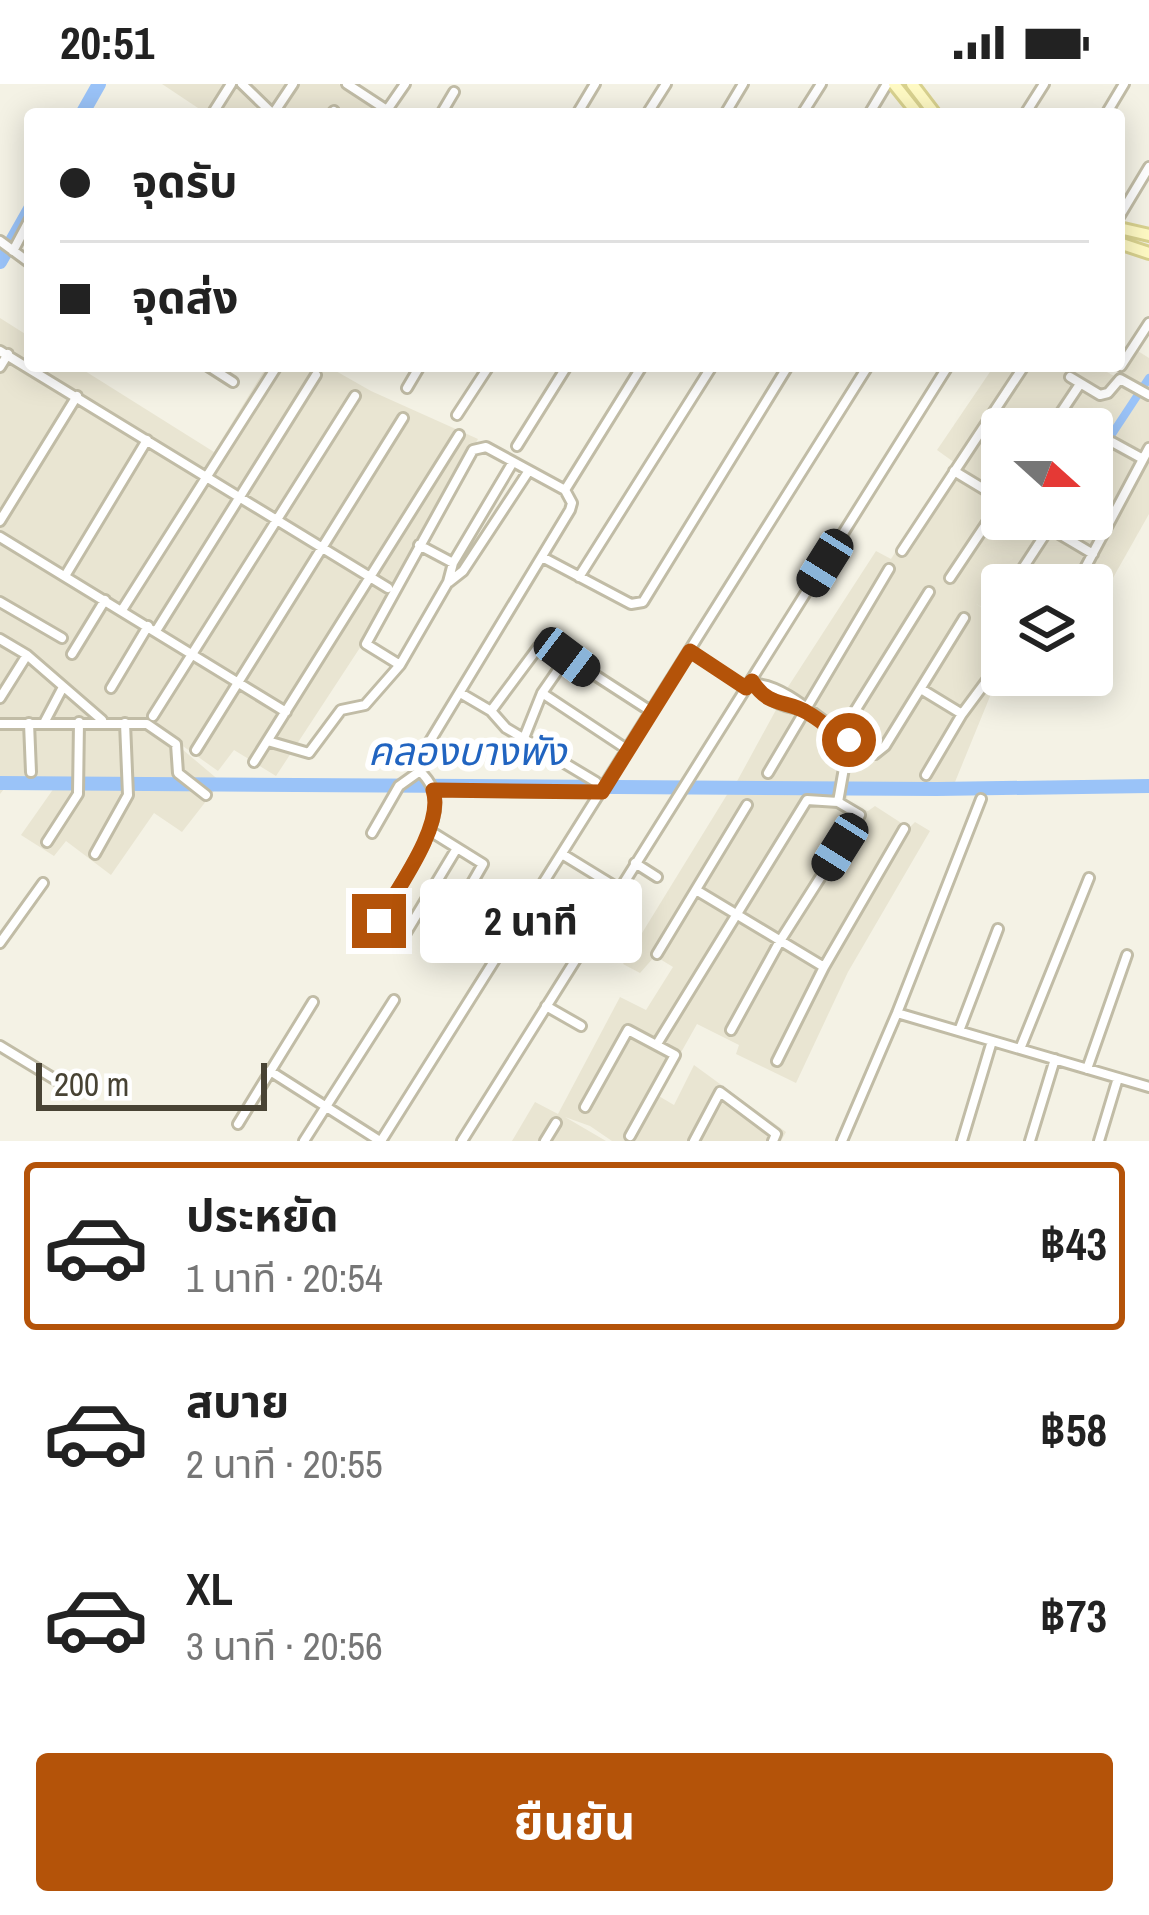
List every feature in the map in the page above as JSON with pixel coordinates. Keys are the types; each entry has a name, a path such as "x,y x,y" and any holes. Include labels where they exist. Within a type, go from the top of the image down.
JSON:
{"main road":[{"path":"891,84 913,108"},
{"path":"912,84 930,108"}],"street":[{"path":"242,84 267,108"},
{"path":"347,84 384,108"},
{"path":"445,108 454,92"},
{"path":"1125,207 1149,167"},
{"path":"1125,360 1149,323"},
{"path":"0,367 4,353"},
{"path":"36,372 388,588"},
{"path":"217,372 233,382"},
{"path":"122,610 273,372"},
{"path":"407,388 416,372"},
{"path":"458,415 484,372"},
{"path":"517,446 563,372"},
{"path":"565,490 638,372"},
{"path":"579,577 708,372"},
{"path":"544,558 631,604 643,602 784,372"},
{"path":"270,1071 381,1141 864,372"},
{"path":"462,1141 944,372"},
{"path":"902,550 1020,372"},
{"path":"111,688 316,375"},
{"path":"1070,377 1103,394 1115,381 1124,380 1149,395"},
{"path":"1064,408 1080,384"},
{"path":"0,521 76,396"},
{"path":"153,716 355,396"},
{"path":"196,750 403,418"},
{"path":"254,762 459,435"},
{"path":"64,576 147,440"},
{"path":"1113,443 1143,459"},
{"path":"379,921 430,831 436,801 415,766 571,510 565,490 486,447 473,450 366,644 400,665"},
{"path":"1088,564 1149,448"},
{"path":"271,742 309,753 341,710 365,705 400,665 448,582 453,562 513,462"},
{"path":"955,471 981,487"},
{"path":"448,582 463,571 528,472"},
{"path":"950,578 981,532"},
{"path":"0,537 286,712"},
{"path":"1074,540 1093,554"},
{"path":"419,545 453,562"},
{"path":"767,773 889,569"},
{"path":"838,802 844,738 929,592"},
{"path":"72,654 105,600"},
{"path":"0,602 62,638"},
{"path":"690,651 751,684 758,693 803,710 875,754 964,618"},
{"path":"0,639 104,721"},
{"path":"491,711 536,646 567,657 652,712"},
{"path":"0,698 26,655"},
{"path":"524,738 542,693 567,657"},
{"path":"44,723 63,687"},
{"path":"926,775 981,688"},
{"path":"921,689 962,714"},
{"path":"542,693 628,750"},
{"path":"462,694 491,711 498,722 596,782"},
{"path":"47,842 78,794 80,722"},
{"path":"29,723 31,772"},
{"path":"95,854 128,795 125,723"},
{"path":"0,724 147,724 176,744 178,772 206,795"},
{"path":"372,833 398,788 420,771"},
{"path":"433,790 602,792"},
{"path":"842,1141 981,799"},
{"path":"657,1044 807,800 838,802 860,815 780,941 731,1030"},
{"path":"657,954 747,805"},
{"path":"777,1061 824,967 904,829"},
{"path":"430,831 483,864 434,949"},
{"path":"401,941 457,848"},
{"path":"562,854 619,889"},
{"path":"635,863 656,877"},
{"path":"1021,1049 1089,878"},
{"path":"0,943 43,883"},
{"path":"696,890 824,967"},
{"path":"603,914 627,927"},
{"path":"959,1031 998,929"},
{"path":"1087,1069 1127,955"},
{"path":"304,1141 394,1000"},
{"path":"238,1124 313,1002"},
{"path":"546,1006 581,1026"},
{"path":"897,1013 1149,1087"},
{"path":"585,1107 628,1030 675,1055 630,1136"},
{"path":"962,1141 992,1041"},
{"path":"0,1046 56,1080"},
{"path":"1030,1141 1055,1059"},
{"path":"1100,1141 1118,1078"},
{"path":"694,1141 720,1092 776,1134 772,1141"},
{"path":"545,1141 556,1123"}],"shaded area":[{"path":"162,84 339,84 376,108 198,108"},
{"path":"0,318 24,333 24,372 87,372 214,452 263,372 338,372 478,439 382,614 276,776 234,750 218,771 156,727 221,782 182,832 154,813 111,875 66,841 54,856 21,835 61,778 12,779 0,794"},
{"path":"1133,348 1149,358 1149,514 1113,578 1113,564 981,564 981,607 975,603 981,607 981,696 990,696 955,782 848,786 847,800 856,808 868,811 875,806 909,828 915,822 930,831 848,972 796,1083 736,1054 739,1045 697,1024 657,1095 674,1105 694,1065 786,1132 781,1141 612,1141 565,1117 606,1141 512,1141 535,1102 558,1114 620,997 646,1010 673,967 655,956 640,973 623,964 728,793 834,793 833,785 735,785 777,708 760,695 767,682 786,690 876,551 891,559 927,502 931,503 955,463 937,450 990,372 1107,372 1116,377 1125,372"}],"waterway":[{"path":"85,108 99,84"},
{"path":"0,262 24,220"},
{"path":"1113,432 1149,378"},
{"name":"คลองบางพัง","path":"0,783 1149,786"}],"route":[{"path":"379,921 430,831 436,801 433,790 602,792 690,651 746,688 752,681 758,693 806,711 849,740"}]}
